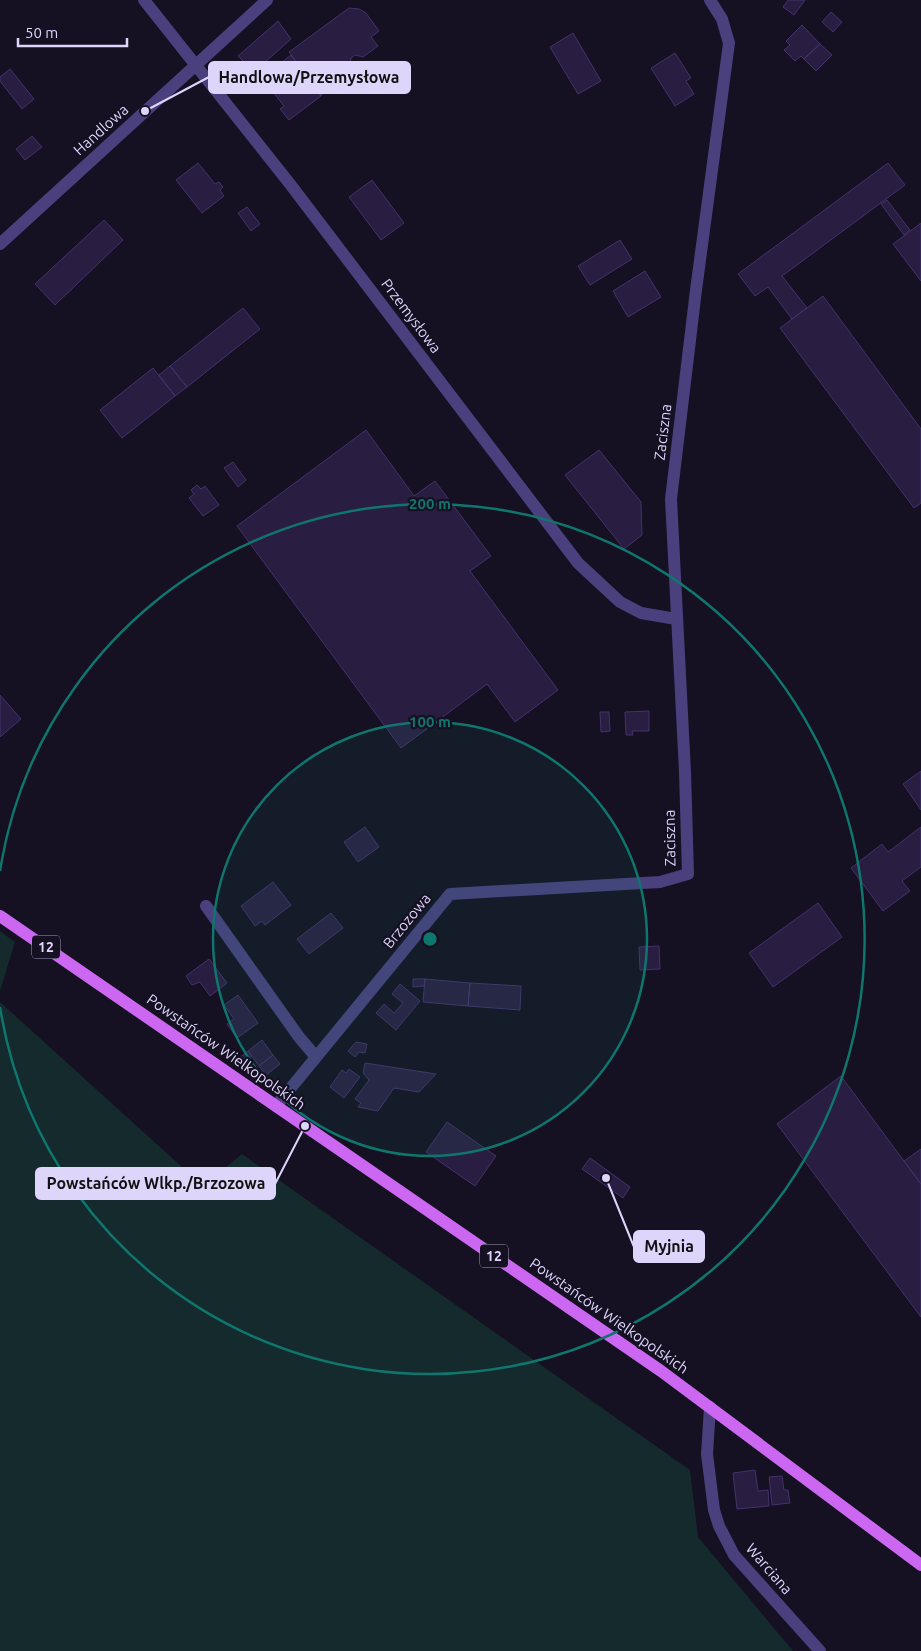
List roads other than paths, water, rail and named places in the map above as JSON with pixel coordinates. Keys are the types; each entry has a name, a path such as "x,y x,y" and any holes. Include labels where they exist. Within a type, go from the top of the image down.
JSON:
{"main road":[{"name":"Powstańców Wielkopolskich","path":"0,916 710,1407 921,1565"}],"street":[{"name":"Przemysłowa","path":"144,0 295,191 578,562 620,602 641,613 676,619"},
{"name":"Handlowa","path":"0,244 267,0"},
{"name":"Zaciszna","path":"688,874 685,772 671,499 696,290 729,43 722,19 710,0"},
{"name":"Brzozowa","path":"276,1106 450,894 660,882 688,874"},
{"path":"206,906 299,1037 316,1057"},
{"name":"Warciana","path":"710,1407 707,1454 714,1510 720,1526 734,1556 820,1651"}],"place":[{"name":"Handlowa/Przemysłowa","path":"145,111"},
{"name":"Powstańców Wlkp./Brzozowa","path":"305,1126"},
{"name":"Myjnia","path":"606,1178"}]}
